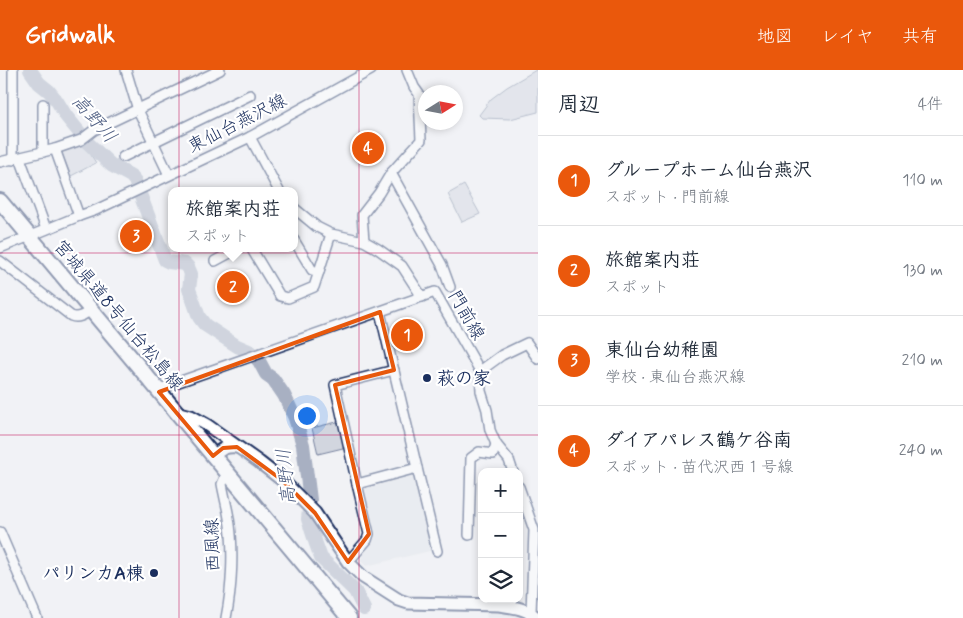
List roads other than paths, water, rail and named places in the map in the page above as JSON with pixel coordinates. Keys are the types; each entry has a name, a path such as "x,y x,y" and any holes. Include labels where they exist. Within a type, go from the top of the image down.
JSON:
{"main road":[{"name":"宮城県道8号仙台松島線","path":"0,201 349,618"}],"street":[{"path":"13,70 16,159 46,230"},
{"path":"126,70 138,110 169,176"},
{"path":"0,162 44,152 81,140 92,132 220,70"},
{"name":"東仙台燕沢線","path":"79,216 133,193 250,137 371,70"},
{"path":"364,241 362,215 391,173 421,140 419,94 407,70"},
{"path":"123,157 250,95"},
{"path":"43,104 44,152"},
{"path":"250,137 277,187"},
{"path":"0,248 79,216 54,149"},
{"path":"391,173 442,265 450,286"},
{"path":"298,213 317,227 331,234 364,241 378,249 402,266 422,297"},
{"path":"253,252 280,296 288,298 314,287 331,234"},
{"path":"298,247 312,270 319,272"},
{"path":"215,261 232,252"},
{"path":"0,261 71,316 83,316 91,310"},
{"name":"門前線","path":"159,392 167,386 435,292 480,371 481,391 487,410 490,430 496,444 509,460 512,468"},
{"path":"380,312 437,551"},
{"path":"480,371 502,355 527,343 538,359"},
{"path":"348,562 367,540 369,534 335,385 394,370"},
{"path":"176,412 191,416 207,425 282,480 315,513 348,562 363,577 399,600 408,603 499,605 534,608 534,530 523,498"},
{"path":"470,535 471,458 479,452 493,454 496,444"},
{"path":"211,454 229,446 237,447"},
{"path":"357,484 417,468"},
{"name":"西風線","path":"226,618 232,558 229,518 222,484 227,473"},
{"path":"0,532 37,618"}],"waterway":[{"name":"高野川","path":"30,70 39,83 57,101 66,116 88,143 111,165 131,176 135,181 165,260 185,264 188,267 191,274 189,289 199,317 205,325 237,346 251,352 284,395 295,418 303,445 310,500 308,519 321,558 355,591 364,609"}],"place":[{"name":"ダイアパレス鶴ケ谷南","path":"368,148"},
{"name":"東仙台幼稚園","path":"136,236"},
{"name":"旅館案内荘","path":"233,287"},
{"name":"グループホーム仙台燕沢","path":"407,335"},
{"name":"萩の家","path":"427,378"},
{"name":"パリンカA棟","path":"154,573"}]}
